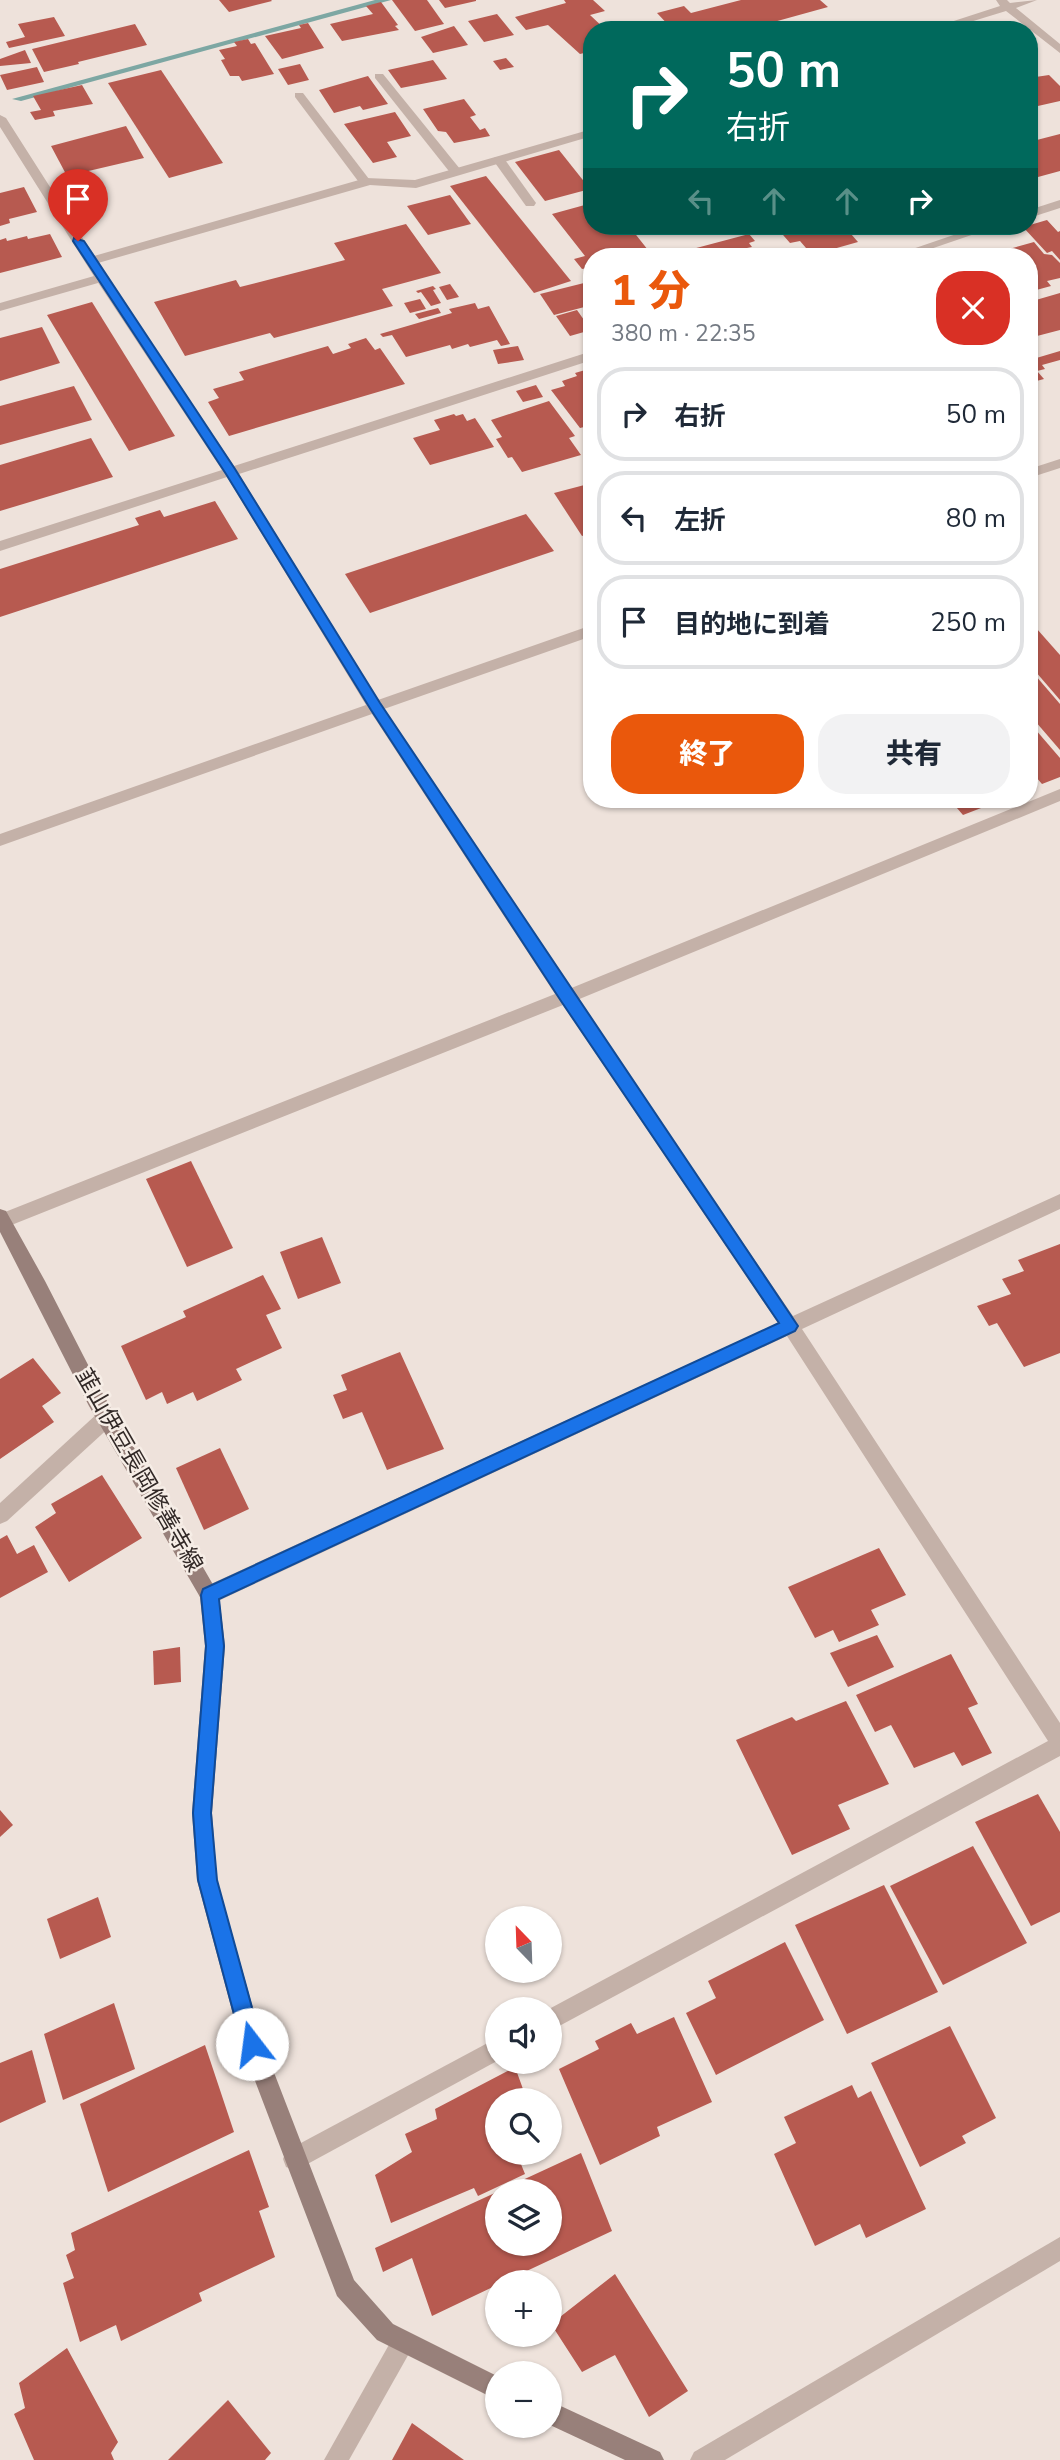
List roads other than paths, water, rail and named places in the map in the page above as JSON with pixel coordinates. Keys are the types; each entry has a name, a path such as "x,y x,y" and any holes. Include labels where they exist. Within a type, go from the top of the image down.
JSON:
{"main road":[{"name":"韮山伊豆長岡修善寺線","path":"1,1218 107,1418 209,1595 215,1646 202,1813 207,1880 252,2044 345,2288 385,2332 485,2382"},
{"path":"562,2419 652,2460"}],"street":[{"path":"955,21 1004,3 1031,0"},
{"path":"1004,3 1025,21"},
{"path":"1038,32 1060,50"},
{"path":"379,76 456,172"},
{"path":"299,95 365,182"},
{"path":"0,118 230,472 375,707 566,997 790,1326 1060,1743 562,2013"},
{"path":"91,261 365,182 416,184 583,135"},
{"path":"499,160 530,203"},
{"path":"1038,211 1060,204"},
{"path":"923,248 964,235"},
{"path":"0,307 102,278"},
{"path":"0,546 583,358"},
{"path":"1038,471 1060,463"},
{"path":"0,840 583,633"},
{"path":"1038,804 1060,795"},
{"path":"1,1218 566,997 1028,808"},
{"path":"209,1595 1060,1201"},
{"path":"0,1516 107,1418"},
{"path":"294,2158 485,2055"},
{"path":"702,2460 1060,2248"},
{"path":"336,2460 403,2342"}],"waterway":[{"path":"17,99 386,0"}]}
